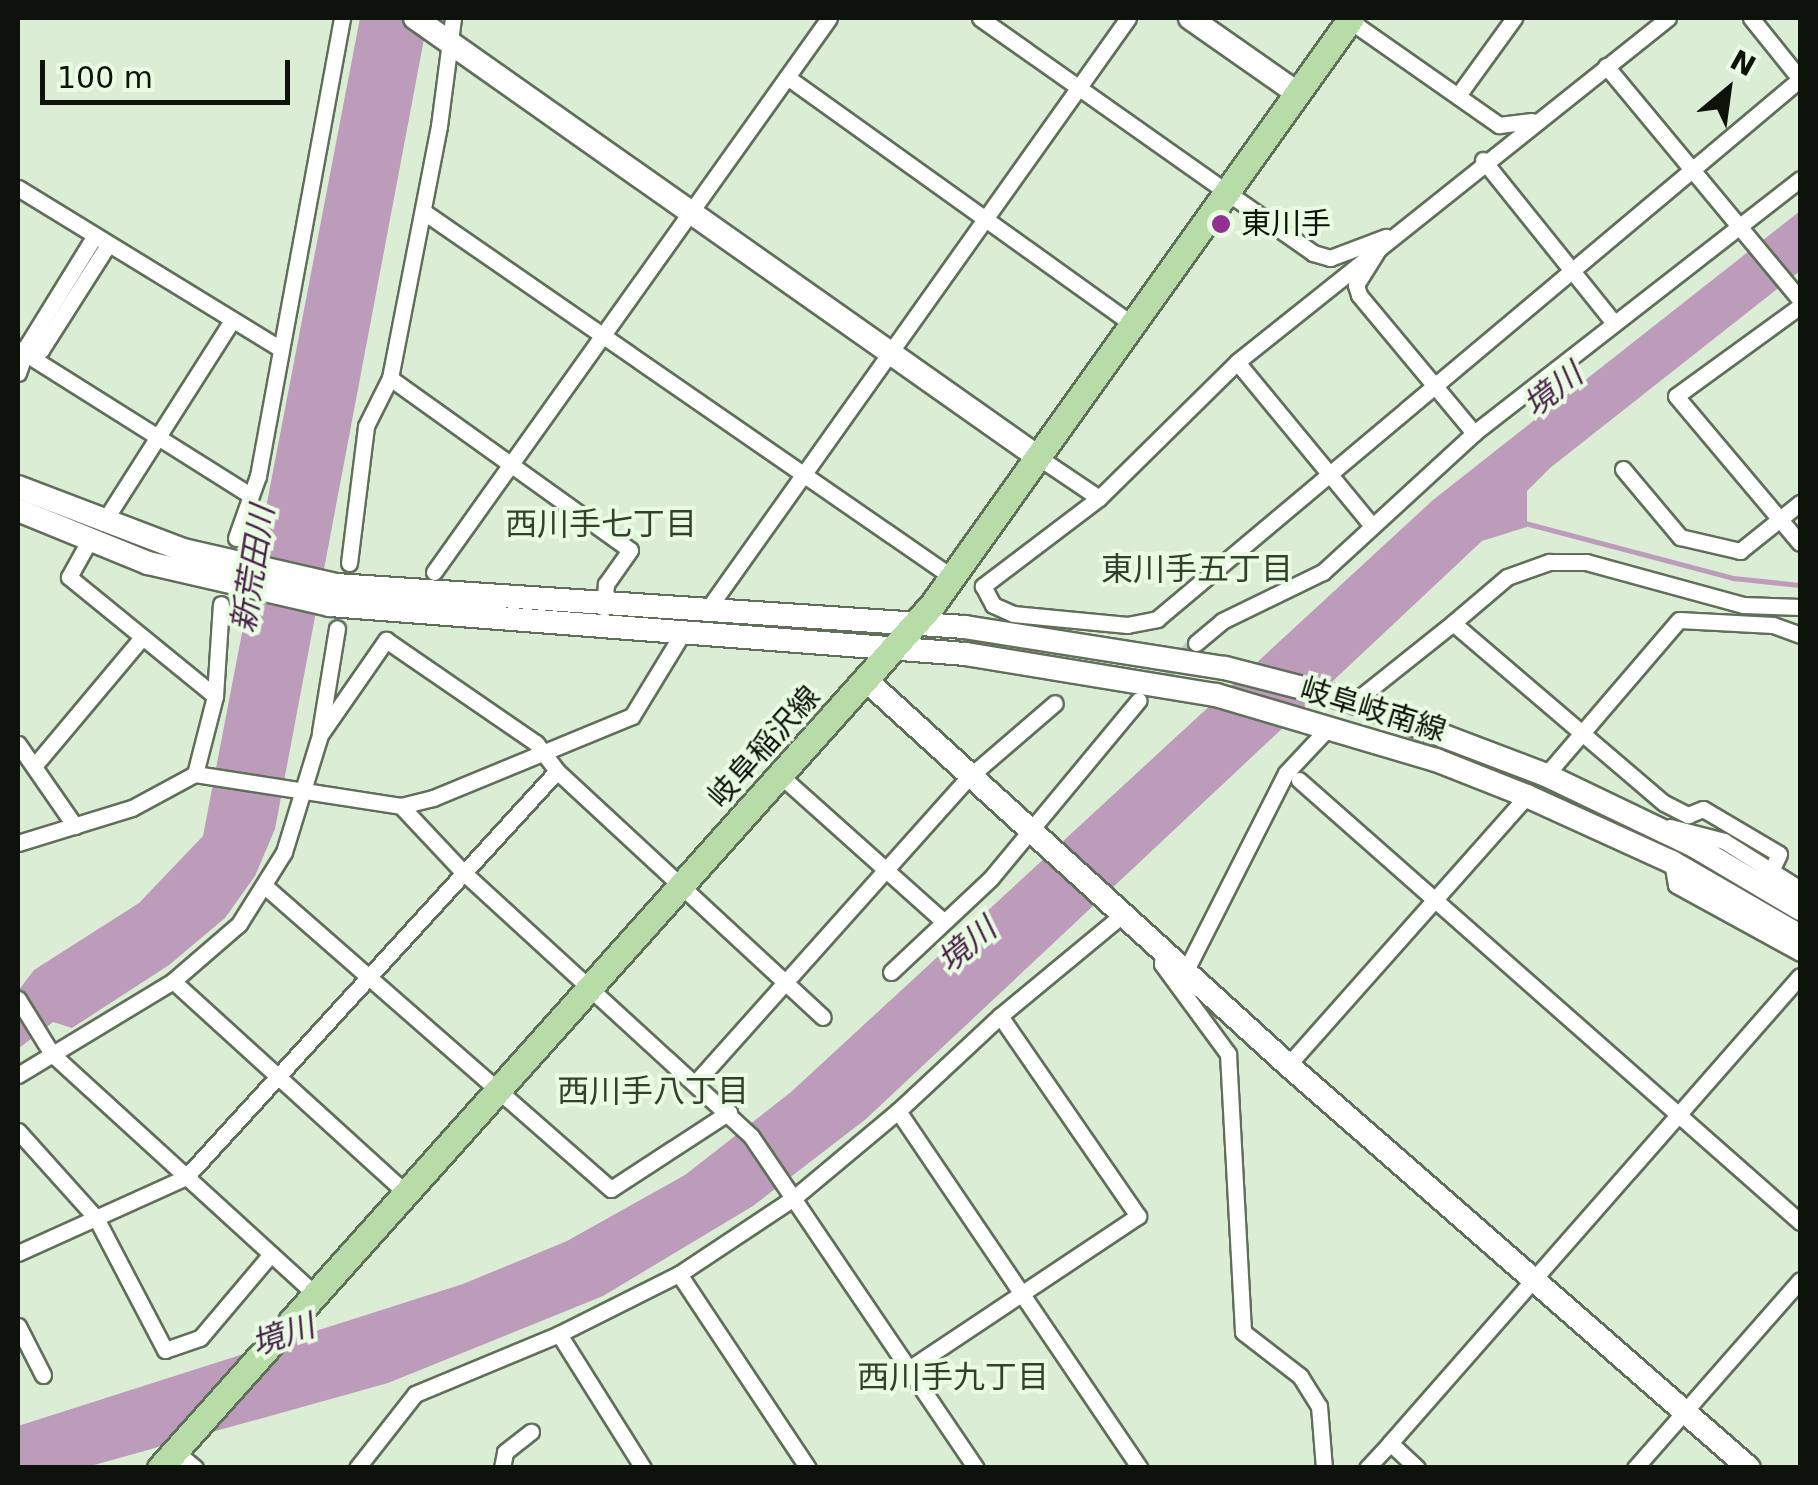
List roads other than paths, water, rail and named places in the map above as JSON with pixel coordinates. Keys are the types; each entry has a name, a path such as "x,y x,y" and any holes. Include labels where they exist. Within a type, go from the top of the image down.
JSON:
{"main road":[{"name":"岐阜稲沢線","path":"171,1456 914,625 1132,326 1349,18"}],"street":[{"path":"236,538 248,494 258,476 342,18"},
{"path":"415,18 448,30 690,209 1099,498"},
{"path":"434,572 829,18"},
{"path":"980,18 1313,253 1330,258 1386,237"},
{"path":"705,613 982,216 1128,18"},
{"path":"1190,18 1297,93"},
{"path":"1349,18 1499,125 1532,121"},
{"path":"1459,94 1514,18"},
{"path":"1668,18 1482,160 1237,362 1099,498 984,586 994,605 1013,614 1127,624 1157,619 1800,79 1751,18"},
{"path":"349,563 366,426 390,378 424,212 448,30"},
{"path":"1606,66 1799,300 1676,396 1800,543"},
{"path":"787,77 1132,326"},
{"path":"1482,160 1614,324"},
{"path":"1196,643 1222,621 1323,572 1474,434 1800,179"},
{"path":"18,188 231,322 280,348"},
{"path":"424,212 604,331 952,577"},
{"path":"1386,237 1356,285 1359,295 1474,434"},
{"path":"23,352 41,350 101,241"},
{"path":"215,696 140,640 69,577 231,322"},
{"path":"23,352 248,494"},
{"path":"18,372 23,352"},
{"path":"1237,362 1372,526"},
{"path":"390,378 630,550 606,584 604,608"},
{"path":"1623,469 1680,537 1740,551 1800,503"},
{"path":"18,487 96,532"},
{"path":"18,510 242,576 333,595"},
{"path":"1350,700 1507,578 1549,562 1586,562 1743,605 1800,607"},
{"name":"岐阜岐南線","path":"333,595 914,625 1082,642 1225,668 1350,700 1546,775 1647,822 1800,909"},
{"name":"岐阜岐南線","path":"333,595 682,634 895,648 1095,671 1216,695 1322,724 1527,796 1672,862 1800,936"},
{"path":"202,776 215,696 221,604"},
{"path":"1546,775 1680,620 1773,625 1800,635"},
{"path":"1453,623 1580,736 1664,803 1688,815 1703,809 1779,854 1771,871"},
{"path":"320,734 337,628"},
{"path":"18,843 132,808 202,776 401,806 546,756 632,716 682,634"},
{"path":"35,764 140,640"},
{"path":"18,1075 173,980 239,924 267,888 306,762 320,734 386,640 546,756 557,771 823,1017"},
{"path":"866,681 1288,1065 1750,1468"},
{"path":"891,972 1035,836 1139,700"},
{"path":"697,1082 969,777 1055,703"},
{"path":"1185,972 1286,773 1322,724"},
{"path":"18,744 75,826"},
{"path":"18,1253 186,1177 557,771"},
{"path":"782,776 944,922"},
{"path":"1299,780 1800,1222"},
{"path":"1288,1065 1527,796"},
{"path":"401,806 464,872 731,1114 795,1196 976,1468"},
{"path":"1647,822 1724,841 1800,889"},
{"path":"1672,862 1676,886 1800,953"},
{"path":"267,888 611,1190 731,1114"},
{"path":"357,1468 415,1394 558,1334 679,1274 795,1196 898,1110 1117,911"},
{"path":"1162,952 1162,964 1215,1032 1230,1066 1242,1332 1300,1376 1319,1406 1324,1468"},
{"path":"1367,1468 1800,976"},
{"path":"173,980 406,1192"},
{"path":"18,999 52,1054 271,1254 307,1304"},
{"path":"909,1369 1138,1216 1000,1016"},
{"path":"898,1110 1140,1468"},
{"path":"18,1131 96,1218 165,1350 200,1338 271,1254"},
{"path":"679,1274 808,1468"},
{"path":"1634,1468 1800,1280"},
{"path":"18,1326 43,1375"},
{"path":"558,1334 644,1468"},
{"path":"502,1468 505,1452 531,1432"},
{"path":"1390,1443 1417,1468"},
{"path":"171,1456 196,1468"}],"water":[{"path":"360,18 428,18 275,829 255,876 225,918 169,965 72,1028 53,1022 18,1049 18,991 34,970 139,903 203,836"},
{"name":"境川","path":"1800,211 1800,271 1550,468 1527,491 1527,527 1482,541 866,1119 753,1206 603,1296 388,1383 87,1467 18,1468 18,1426 463,1284 567,1241 685,1175 791,1092 1433,500"}],"waterway":[{"path":"1521,522 1733,578 1800,585"}],"tunnel":[{"path":"1149,689 1196,643"}],"place":[{"name":"東川手","path":"1221,224"}],"district":[{"name":"西川手七丁目","path":"601,524"},
{"name":"東川手五丁目","path":"1197,569"},
{"name":"西川手八丁目","path":"653,1091"},
{"name":"西川手九丁目","path":"953,1377"}],"water label":[{"name":"新荒田川","path":"253,569"}]}
